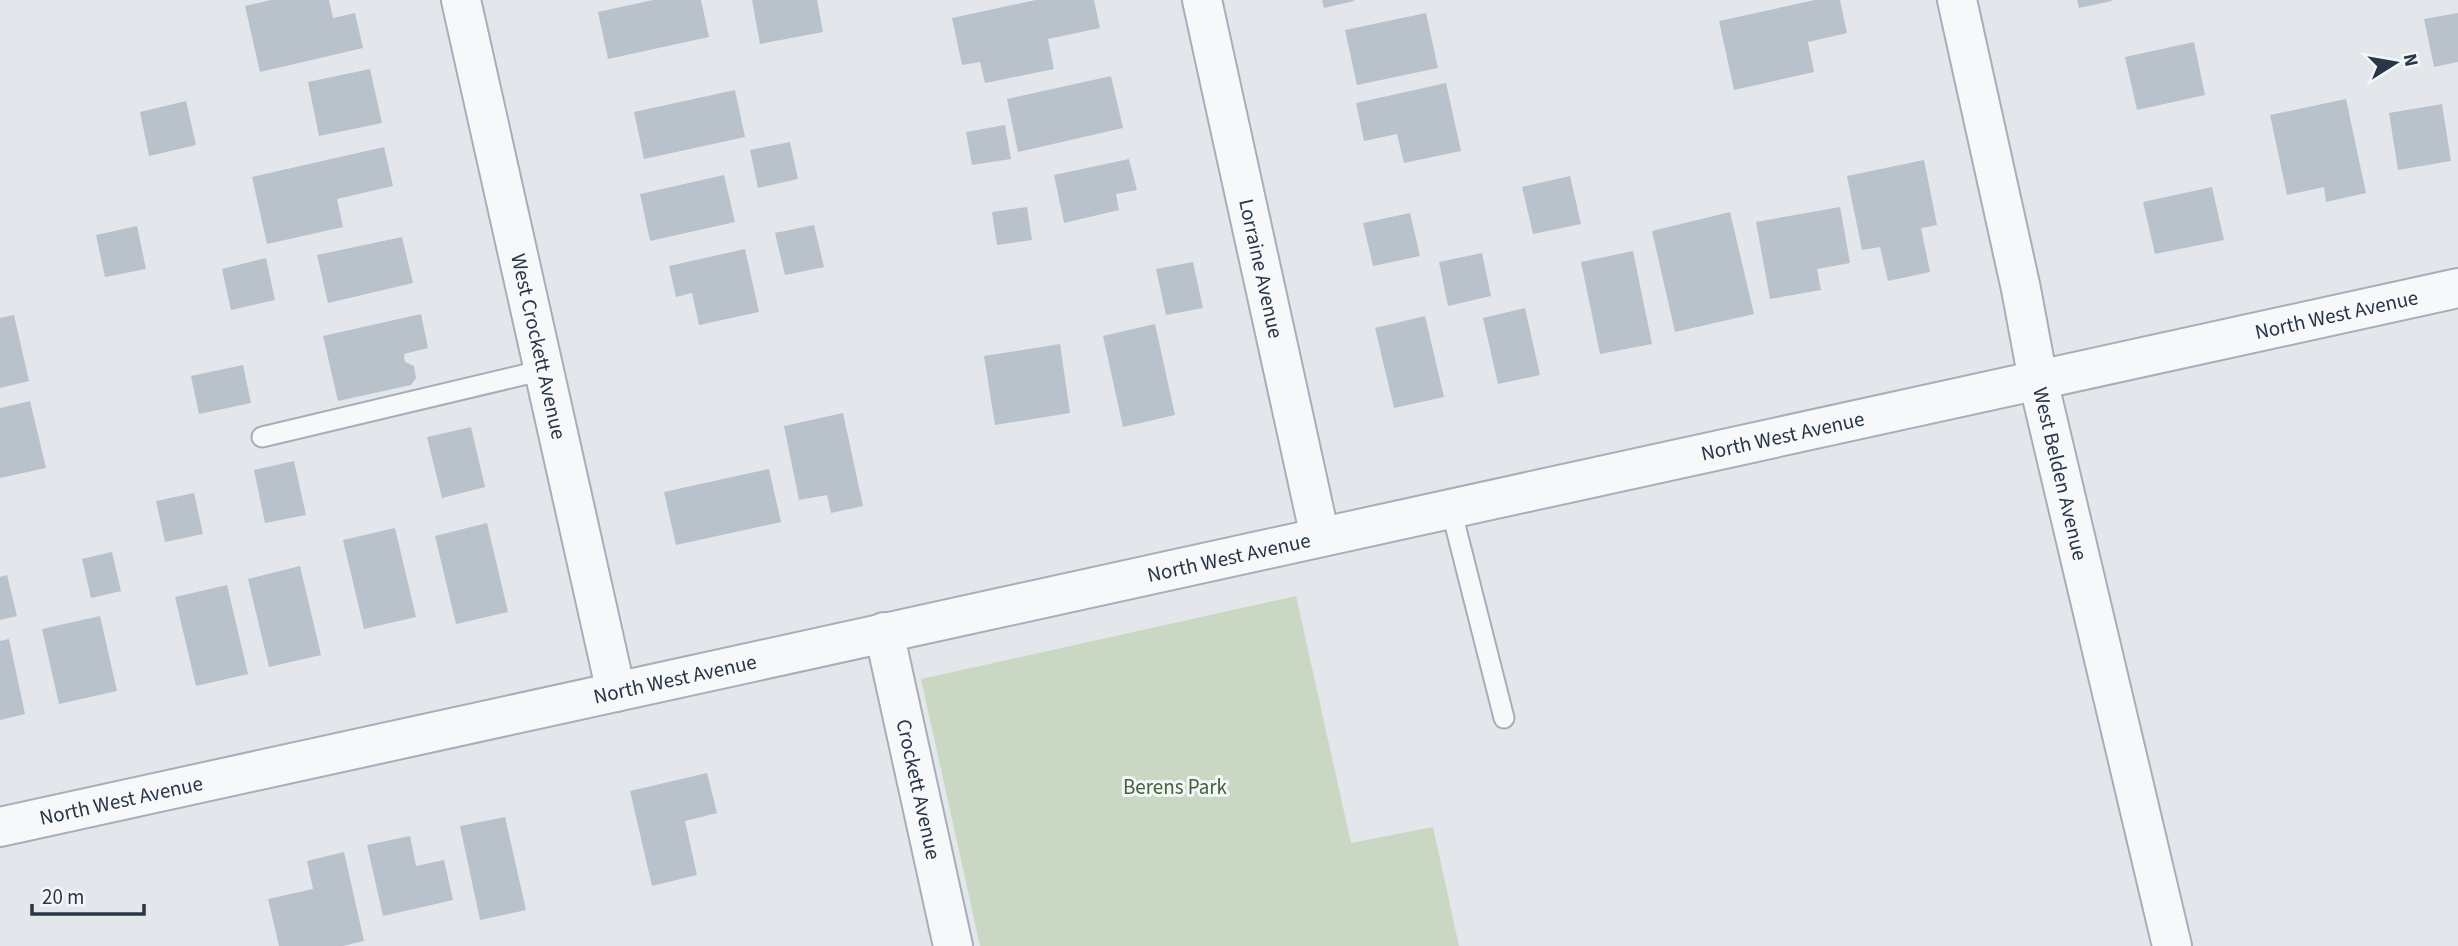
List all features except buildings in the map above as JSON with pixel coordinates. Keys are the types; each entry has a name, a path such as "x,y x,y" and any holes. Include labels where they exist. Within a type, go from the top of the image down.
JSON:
{"street":[{"name":"West Crockett Avenue","path":"461,0 616,692"},
{"name":"Lorraine Avenue","path":"1202,0 1321,537"},
{"name":"West Belden Avenue","path":"1957,0 2021,289 2038,380 2172,946"},
{"name":"North West Avenue","path":"0,828 2458,288"},
{"name":"Crockett Avenue","path":"884,632 953,946"}],"lane":[{"path":"262,437 544,370"},
{"path":"1451,509 1504,718"}],"green space":[{"name":"Berens Park","path":"1296,596 1351,843 1433,827 1459,946 980,946 921,679"}]}
